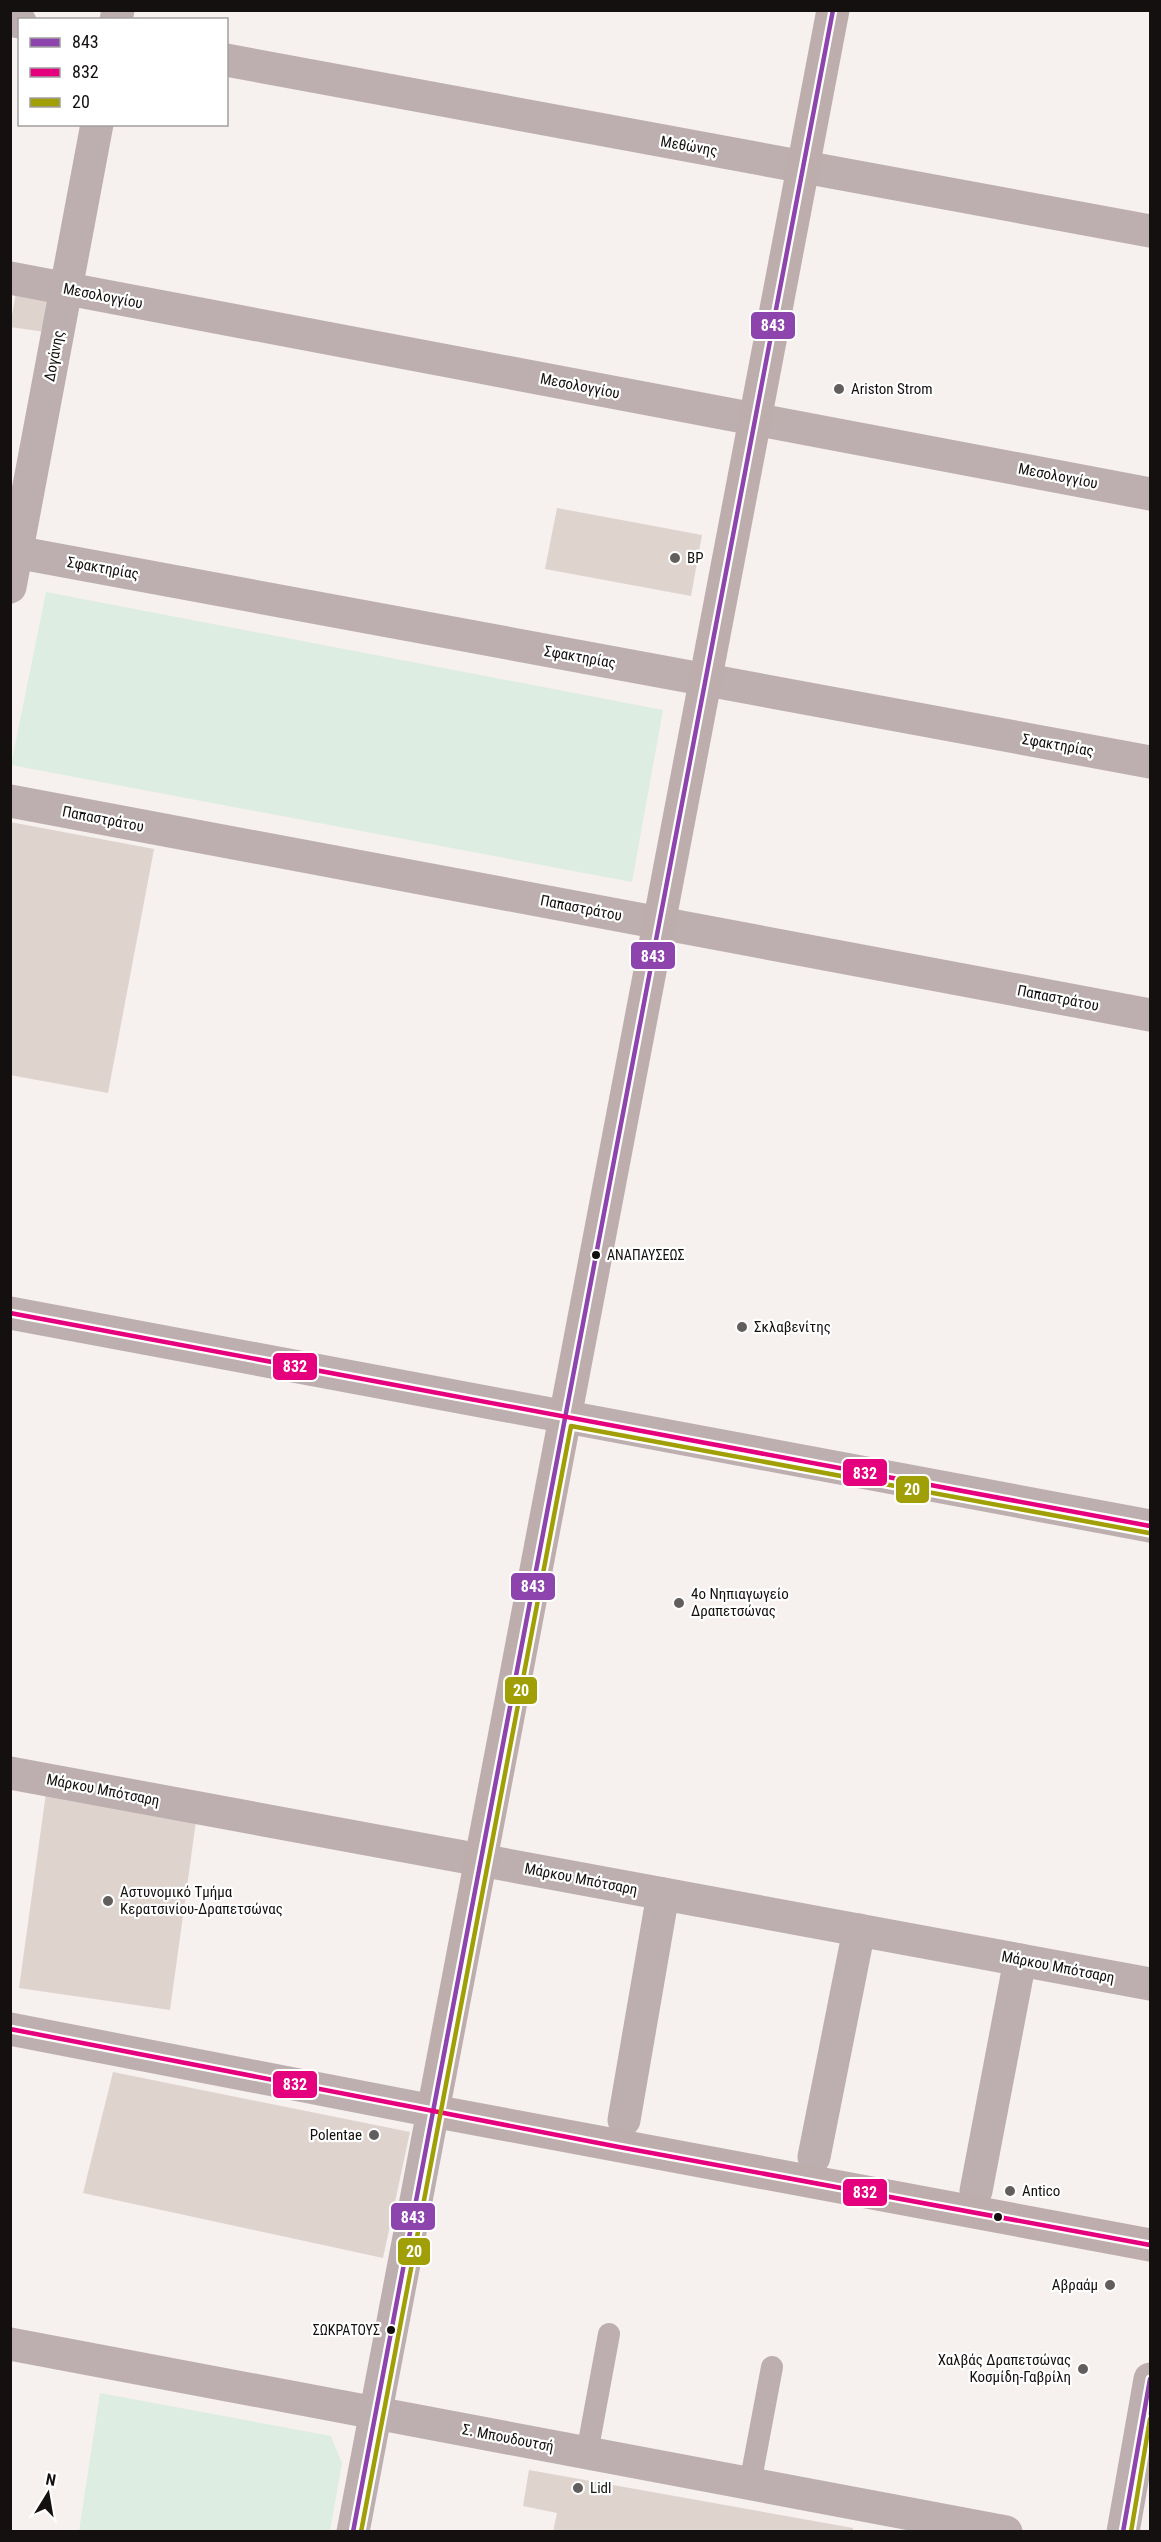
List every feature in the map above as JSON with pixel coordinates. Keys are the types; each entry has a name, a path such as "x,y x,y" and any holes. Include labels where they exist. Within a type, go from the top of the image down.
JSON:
{"main road":[{"path":"833,10 433,2111 1150,2245"}],"street":[{"name":"Μεθώνης","path":"228,60 1150,231"},
{"name":"Δογάνης","path":"10,587 14,552 97,126"},
{"name":"Μεσολογγίου","path":"10,278 1150,494"},
{"name":"Σφακτηρίας","path":"14,552 1150,762"},
{"name":"Παπαστράτου","path":"10,801 1150,1015"},
{"path":"10,1313 1150,1526"},
{"name":"Μάρκου Μπότσαρη","path":"10,1773 1150,1984"},
{"path":"624,2120 663,1894"},
{"path":"814,2157 859,1930"},
{"path":"976,2191 1020,1960"},
{"path":"10,2029 433,2111 353,2532"},
{"name":"Σ. Μπουδουτσή","path":"10,2344 1006,2532"},
{"path":"1123,2532 1150,2379"}],"lane":[{"path":"588,2453 609,2334"},
{"path":"750,2484 772,2367"}],"shaded area":[{"path":"46,592 663,710 632,882 11,765"},
{"path":"100,2393 331,2436 342,2463 330,2531 79,2531"}],"building":[{"path":"17,287 52,293 45,332 10,327"},
{"path":"557,508 702,535 691,596 545,569"},
{"path":"10,822 154,849 108,1093 10,1075"},
{"name":"Αστυνομικό Τμήμα Κερατσινίου-Δραπετσώνας","path":"46,1793 197,1814 170,2010 19,1988"},
{"path":"113,2072 410,2132 383,2258 83,2193"},
{"name":"Lidl","path":"529,2470 853,2528 853,2532 553,2532 557,2513 523,2506"}],"transit line":[{"name":"843","path":"353,2532 833,10"},
{"name":"832","path":"10,1313 1150,1526"},
{"name":"20","path":"361,2532 571,1426 1149,1533"},
{"name":"832","path":"10,2029 619,2147 1150,2245"},
{"name":"843","path":"1123,2532 1150,2379"},
{"name":"20","path":"1131,2532 1150,2419"}],"place":[{"name":"Ariston Strom","path":"839,389"},
{"name":"BP","path":"675,558"},
{"name":"ΑΝΑΠΑΥΣΕΩΣ","path":"596,1255"},
{"name":"Σκλαβενίτης","path":"742,1327"},
{"name":"4ο Νηπιαγωγείο Δραπετσώνας","path":"679,1603"},
{"name":"Αστυνομικό Τμήμα Κερατσινίου-Δραπετσώνας","path":"108,1901"},
{"name":"Polentae","path":"374,2135"},
{"name":"Antico","path":"1010,2191"},
{"name":"Αβραάμ","path":"1110,2285"},
{"name":"ΣΩΚΡΑΤΟΥΣ","path":"391,2330"},
{"name":"Χαλβάς Δραπετσώνας Κοσμίδη-Γαβρίλη","path":"1083,2369"},
{"name":"Lidl","path":"578,2488"}]}
